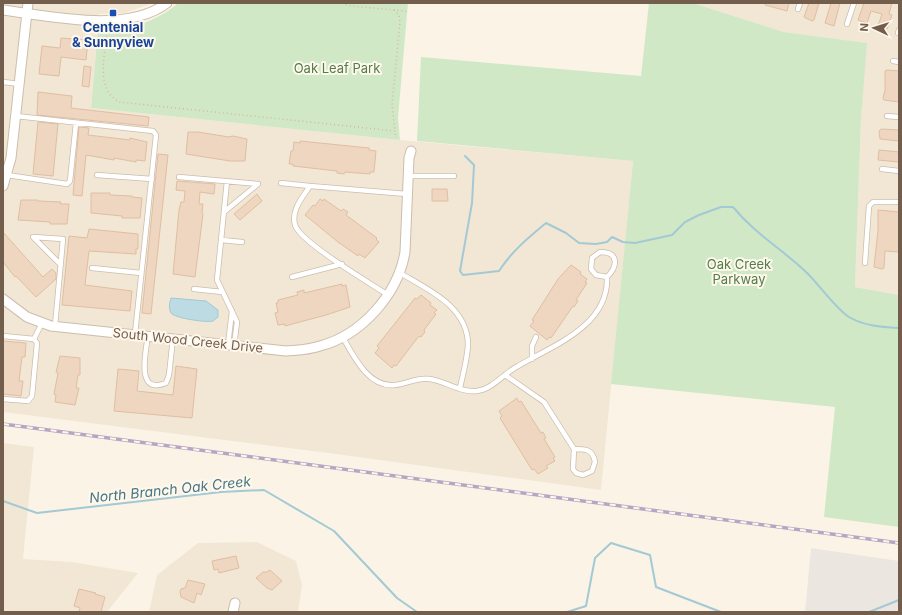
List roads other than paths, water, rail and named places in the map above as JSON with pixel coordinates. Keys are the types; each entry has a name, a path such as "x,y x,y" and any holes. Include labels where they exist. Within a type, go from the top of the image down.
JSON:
{"street":[{"path":"3,186 8,175 12,158 28,3"},
{"path":"3,10 99,21 115,21 132,18 156,10 167,3"},
{"name":"South Wood Creek Drive","path":"3,299 27,317 55,326 286,351 303,350 320,346 357,327 388,295 400,273 405,252 409,158 411,151"}],"lane":[{"path":"798,9 800,3"},
{"path":"847,24 854,3"},
{"path":"893,61 899,62"},
{"path":"3,82 20,84"},
{"path":"16,116 153,131 156,135 135,334"},
{"path":"887,116 899,117"},
{"path":"8,175 67,184 70,181 76,123"},
{"path":"882,169 899,171"},
{"path":"97,175 152,179"},
{"path":"408,176 454,176"},
{"path":"179,177 258,184 224,212"},
{"path":"227,181 217,280 232,311 231,345"},
{"path":"281,184 407,194"},
{"path":"310,186 297,206 295,225 306,240 388,295"},
{"path":"865,263 869,206 873,202 899,202"},
{"path":"55,326 61,265 63,239 32,237 61,265"},
{"path":"221,240 242,242"},
{"path":"342,336 364,371 383,384 395,385 413,379 429,378 460,388 476,391 488,388 505,375 558,345 594,316 608,286 607,277 615,268 615,261 608,253 600,252 592,258 591,269 596,275 607,277"},
{"path":"292,277 342,264"},
{"path":"92,268 141,273"},
{"path":"400,273 435,294 454,309 463,322 467,333 467,353 460,388"},
{"path":"194,289 222,292"},
{"path":"34,339 42,323"},
{"path":"148,335 144,372 146,379 151,384 159,386 166,383 169,375 173,338"},
{"path":"3,336 34,339"},
{"path":"532,359 532,346 536,337"},
{"path":"3,399 28,401 32,396 37,343 34,339"},
{"path":"505,375 544,402 574,449 573,469 580,475 592,471 595,462 594,455 587,449 574,449"}],"water":[{"path":"171,298 206,301 218,310 218,317 213,321 204,321 191,320 173,315 170,309"}],"waterway":[{"path":"465,156 474,165 472,203 460,271 463,275 499,271 515,251 546,223 566,233 579,243 596,244 607,242 612,237 623,242 635,243 672,235 685,222 699,215 721,207 733,207 741,217 806,272 838,308 849,317 867,324 899,328"},
{"name":"North Branch Oak Creek","path":"3,501 37,513 221,492 264,490 334,531 397,598 417,612"},
{"name":"North Branch Oak Creek","path":"567,612 586,606 595,558 611,543 650,555 656,587 721,612"},
{"name":"North Branch Oak Creek","path":"869,612 899,600"}],"railway":[{"path":"3,424 899,543"}],"place":[{"name":"Centenial & Sunnyview","path":"113,13"}],"park label":[{"name":"Oak Leaf Park","path":"337,68"},
{"name":"Oak Creek Parkway","path":"739,272"}]}
